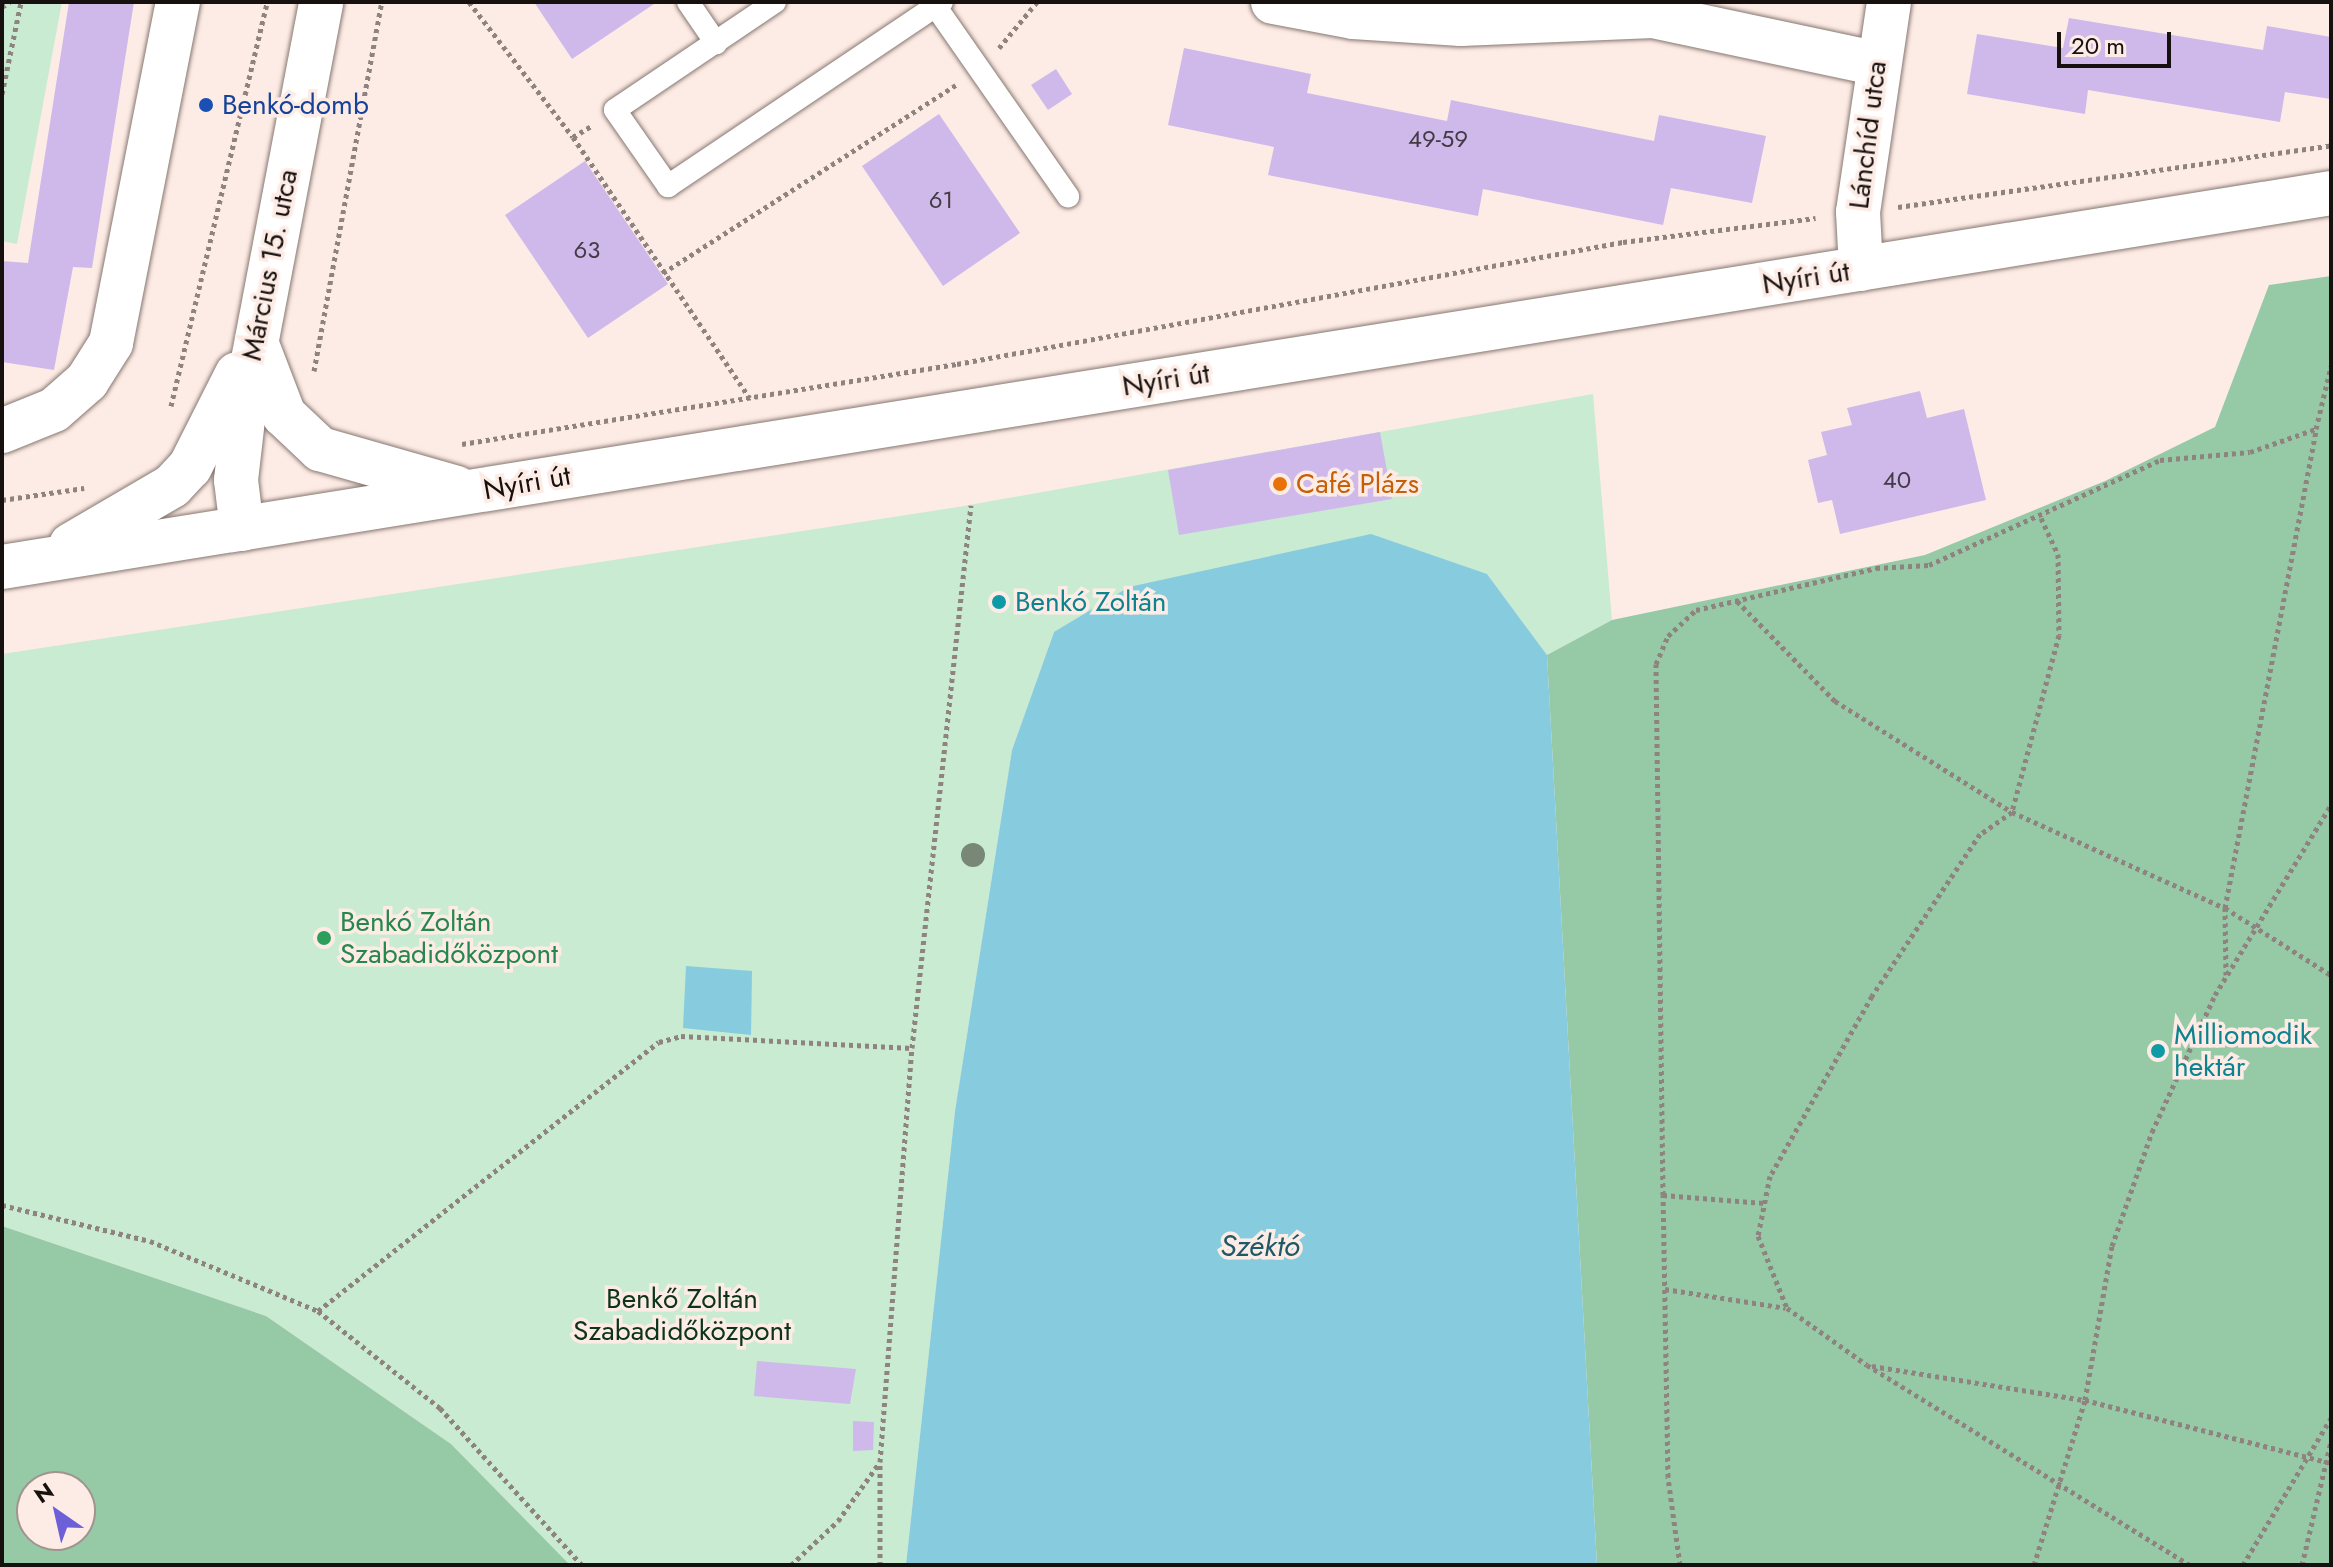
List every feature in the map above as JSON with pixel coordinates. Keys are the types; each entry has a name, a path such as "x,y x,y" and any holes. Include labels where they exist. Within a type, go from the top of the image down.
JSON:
{"street":[{"path":"2,431 54,410 87,381 111,343 178,2"},
{"name":"Március 15. utca","path":"242,529 236,480 257,332 321,2"},
{"path":"1273,2 1461,24 1675,11 1875,63"},
{"name":"Lánchíd utca","path":"1861,269 1858,212 1875,63 1889,2"},
{"name":"Nyíri út","path":"22,564 2331,193"},
{"path":"257,332 271,392 284,415 320,449 473,492"},
{"path":"22,564 156,499 190,467 257,332"}],"lane":[{"path":"688,2 716,43"},
{"path":"775,2 615,110 668,186 939,4 980,70 1068,196"}],"path":[{"path":"2,7 10,2"},
{"path":"2,94 21,2"},
{"path":"169,414 267,2"},
{"path":"314,382 382,2"},
{"path":"469,2 573,137 750,398"},
{"path":"663,273 980,70 1037,2"},
{"path":"2,38 13,40"},
{"path":"456,445 750,398 1623,242 2331,145"},
{"path":"2226,975 2225,908 2316,429 2331,366"},
{"path":"1680,1565 1668,1477 1656,664 1668,636 1696,610 1876,568 1929,565 2041,518 2160,460 2250,452 2316,429"},
{"path":"2,500 101,485"},
{"path":"880,1565 880,1462 912,1048 971,505"},
{"path":"1787,1308 1758,1236 1770,1176 1872,996 1980,834 2012,812 2059,635 2058,554 2041,518"},
{"path":"1737,601 1835,701 2012,812 2225,908 2331,975"},
{"path":"2034,1565 2085,1400 2112,1246 2152,1132 2226,975 2331,805"},
{"path":"318,1311 659,1042 681,1036 912,1048"},
{"path":"1663,1195 1764,1203"},
{"path":"2,1205 150,1241 318,1311 440,1408 582,1565"},
{"path":"1665,1289 1787,1308 1867,1365 2190,1565"},
{"path":"1867,1365 2085,1400 2331,1463"},
{"path":"2243,1565 2331,1418"},
{"path":"2302,1565 2323,1459 2331,1441"},
{"path":"791,1565 838,1521 880,1462"}],"green space":[{"path":"2,2 62,2 17,244 2,241"},
{"path":"2331,276 2331,1565 1597,1565 1547,655 1612,620 1925,555 2105,481 2215,427 2269,285"},
{"name":"Benkő Zoltán Szabadidőközpont","path":"1593,394 1612,620 1547,655 1487,574 1054,632 1012,750 955,1111 906,1565 570,1565 451,1444 266,1316 2,1226 2,654 958,507"},
{"path":"2,1226 266,1316 451,1444 570,1565 2,1565"}],"water":[{"name":"Széktó","path":"1371,534 1487,574 1547,655 1597,1565 906,1565 955,1111 1012,750 1054,632 1129,587"},
{"path":"686,966 752,971 751,1035 683,1028"}],"building":[{"path":"69,2 134,2 92,268 73,267 54,370 2,362 2,261 28,263"},
{"path":"534,2 652,2 654,4 572,59"},
{"path":"2069,18 2263,50 2267,26 2331,37 2331,99 2285,92 2280,122 2088,90 2085,114 1967,94 1977,34 2063,48"},
{"path":"1184,48 1311,74 1307,93 1447,121 1451,100 1654,141 1659,115 1766,136 1752,203 1671,188 1663,225 1483,189 1478,216 1268,175 1274,147 1168,125"},
{"path":"1056,69 1072,94 1048,110 1031,85"},
{"path":"939,114 1020,233 943,286 862,166"},
{"path":"585,161 668,284 588,338 505,215"},
{"path":"1920,391 1927,418 1964,409 1986,500 1840,534 1832,500 1818,503 1808,460 1827,455 1821,432 1852,425 1847,408"},
{"name":"Café Plázs","path":"1380,432 1392,499 1179,535 1168,470"},
{"path":"757,1361 856,1369 850,1404 754,1396"},
{"path":"853,1421 874,1422 873,1450 853,1451"}],"place":[{"name":"Benkó-domb","path":"206,105"},
{"name":"Café Plázs","path":"1280,484"},
{"name":"Benkó Zoltán","path":"999,602"},
{"name":"Benkó Zoltán Szabadidőközpont","path":"324,938"},
{"name":"Milliomodik hektár","path":"2158,1051"}]}
